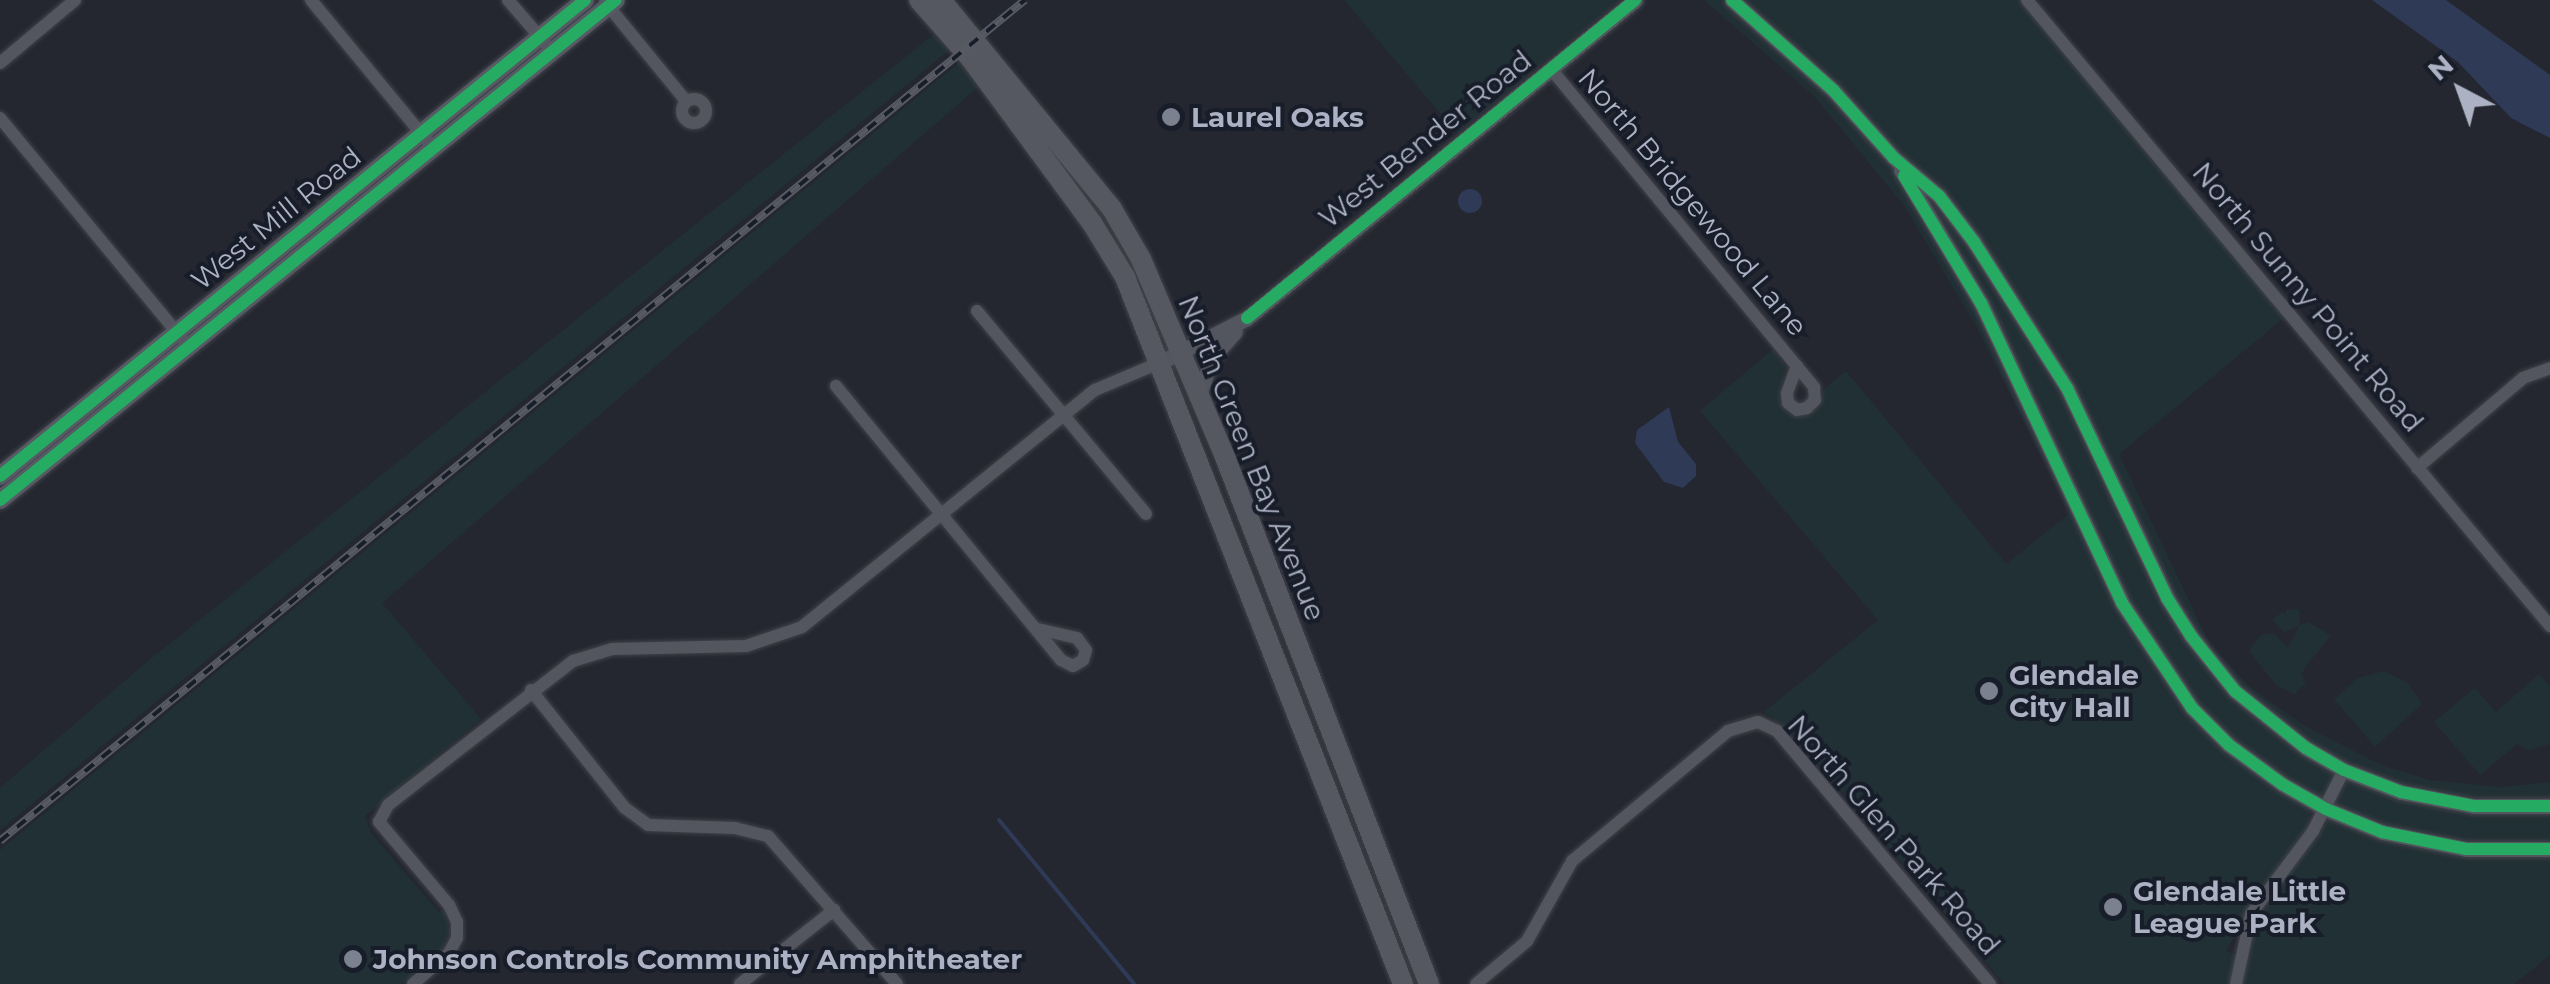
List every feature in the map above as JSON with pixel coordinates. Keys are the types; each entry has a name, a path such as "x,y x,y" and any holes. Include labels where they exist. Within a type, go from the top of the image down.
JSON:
{"main road":[{"name":"West Mill Road","path":"546,44 585,0"},
{"name":"North Green Bay Avenue","path":"919,0 971,59 1092,224 1125,277 1403,984"},
{"name":"North Green Bay Avenue","path":"941,0 1112,209 1141,259 1200,394 1430,984"},
{"name":"West Mill Road","path":"0,476 183,339 546,44 609,2"},
{"name":"West Mill Road","path":"0,500 183,339"},
{"path":"1370,902 1395,892"},
{"path":"1379,923 1403,914"}],"street":[{"path":"0,63 75,0"},
{"path":"311,0 427,141"},
{"path":"508,0 546,44"},
{"name":"West Bender Road","path":"413,984 449,954 457,938 457,922 449,905 379,822 381,813 532,690 573,661 602,651 746,646 787,635 818,617 1064,414 1112,380 1159,363 1247,318 1635,0"},
{"path":"1732,0 1834,90 1894,158 1939,196 2032,328 2067,388 2168,598 2191,636 2255,710 2344,770 2432,800 2474,806 2550,806"},
{"name":"North Sunny Point Road","path":"2027,0 2550,626"},
{"path":"609,2 686,101"},
{"name":"North Bridgewood Lane","path":"1551,69 1796,366"},
{"path":"0,118 183,339"},
{"path":"1894,158 1981,303 2122,604 2192,708 2229,745 2282,784 2326,809 2424,842 2503,852 2550,849"},
{"path":"977,311 1146,514"},
{"path":"1200,394 1212,358 1247,318"},
{"path":"2418,468 2522,378 2550,368"},
{"path":"836,386 1038,629"},
{"path":"532,690 625,808 648,824 735,828 768,836 896,984"},
{"name":"North Glen Park Road","path":"1476,984 1526,941 1572,861 1728,731 1758,722 1777,731 1990,984"},
{"path":"2236,984 2251,914 2326,809 2344,770"},
{"path":"740,984 834,910"}],"shaded area":[{"path":"1344,0 1620,0 1457,133"},
{"path":"1704,0 2025,0 2285,317 2119,454 2210,645 2250,687 2305,726 2383,766 2430,780 2501,787 2550,782 2550,955 2514,984 2004,984 1795,736 1764,712 1878,620 1700,411 1773,349 1786,367 1780,391 1786,409 1820,401 1823,390 1846,371 2006,564 2070,513 1977,328 1903,204 1814,96","holes":["2310,809 2329,820 2272,897 2252,931 2247,959 2226,951 2258,894 2308,830"]},
{"path":"938,31 948,51 0,830 0,788 143,665"},
{"path":"960,62 978,87 382,603 481,719 365,816 371,833 439,912 444,909 450,933 441,951 401,984 0,984 0,850"},
{"path":"2299,609 2300,625 2309,622 2331,636 2306,666 2301,675 2306,683 2294,694 2276,685 2249,651 2261,635 2274,633 2288,648 2299,626 2284,632 2272,620 2282,612 2286,616 2286,610"},
{"path":"2384,671 2407,682 2422,704 2375,747 2334,699 2358,678"},
{"path":"2539,674 2550,687 2550,744 2529,750 2517,744 2480,775 2434,722 2475,688 2496,712"}],"water":[{"path":"2372,0 2446,0 2550,75 2550,138 2511,118 2458,62"},
{"path":"1470,189 1482,201 1470,213 1458,201"},
{"path":"1669,407 1678,442 1696,464 1696,476 1683,488 1664,482 1635,443 1637,430"}],"waterway":[{"path":"999,820 1134,984"}],"railway":[{"path":"0,841 1025,0"}],"cycle path":[{"path":"0,476 585,0"},
{"path":"0,500 616,0"},
{"path":"1247,318 1635,0"},
{"path":"1732,0 1833,90 1894,158 1939,196 1974,242 2067,388 2167,598 2191,636 2235,691 2306,748 2344,770 2401,792 2474,806 2550,806"},
{"path":"1904,176 1981,303 2122,603 2192,708 2229,745 2282,784 2326,809 2382,832 2466,849 2550,849"}],"place":[{"name":"Laurel Oaks","path":"1171,117"},
{"name":"Glendale City Hall","path":"1989,691"},
{"name":"Glendale Little League Park","path":"2113,907"},
{"name":"Johnson Controls Community Amphitheater","path":"353,959"}]}
